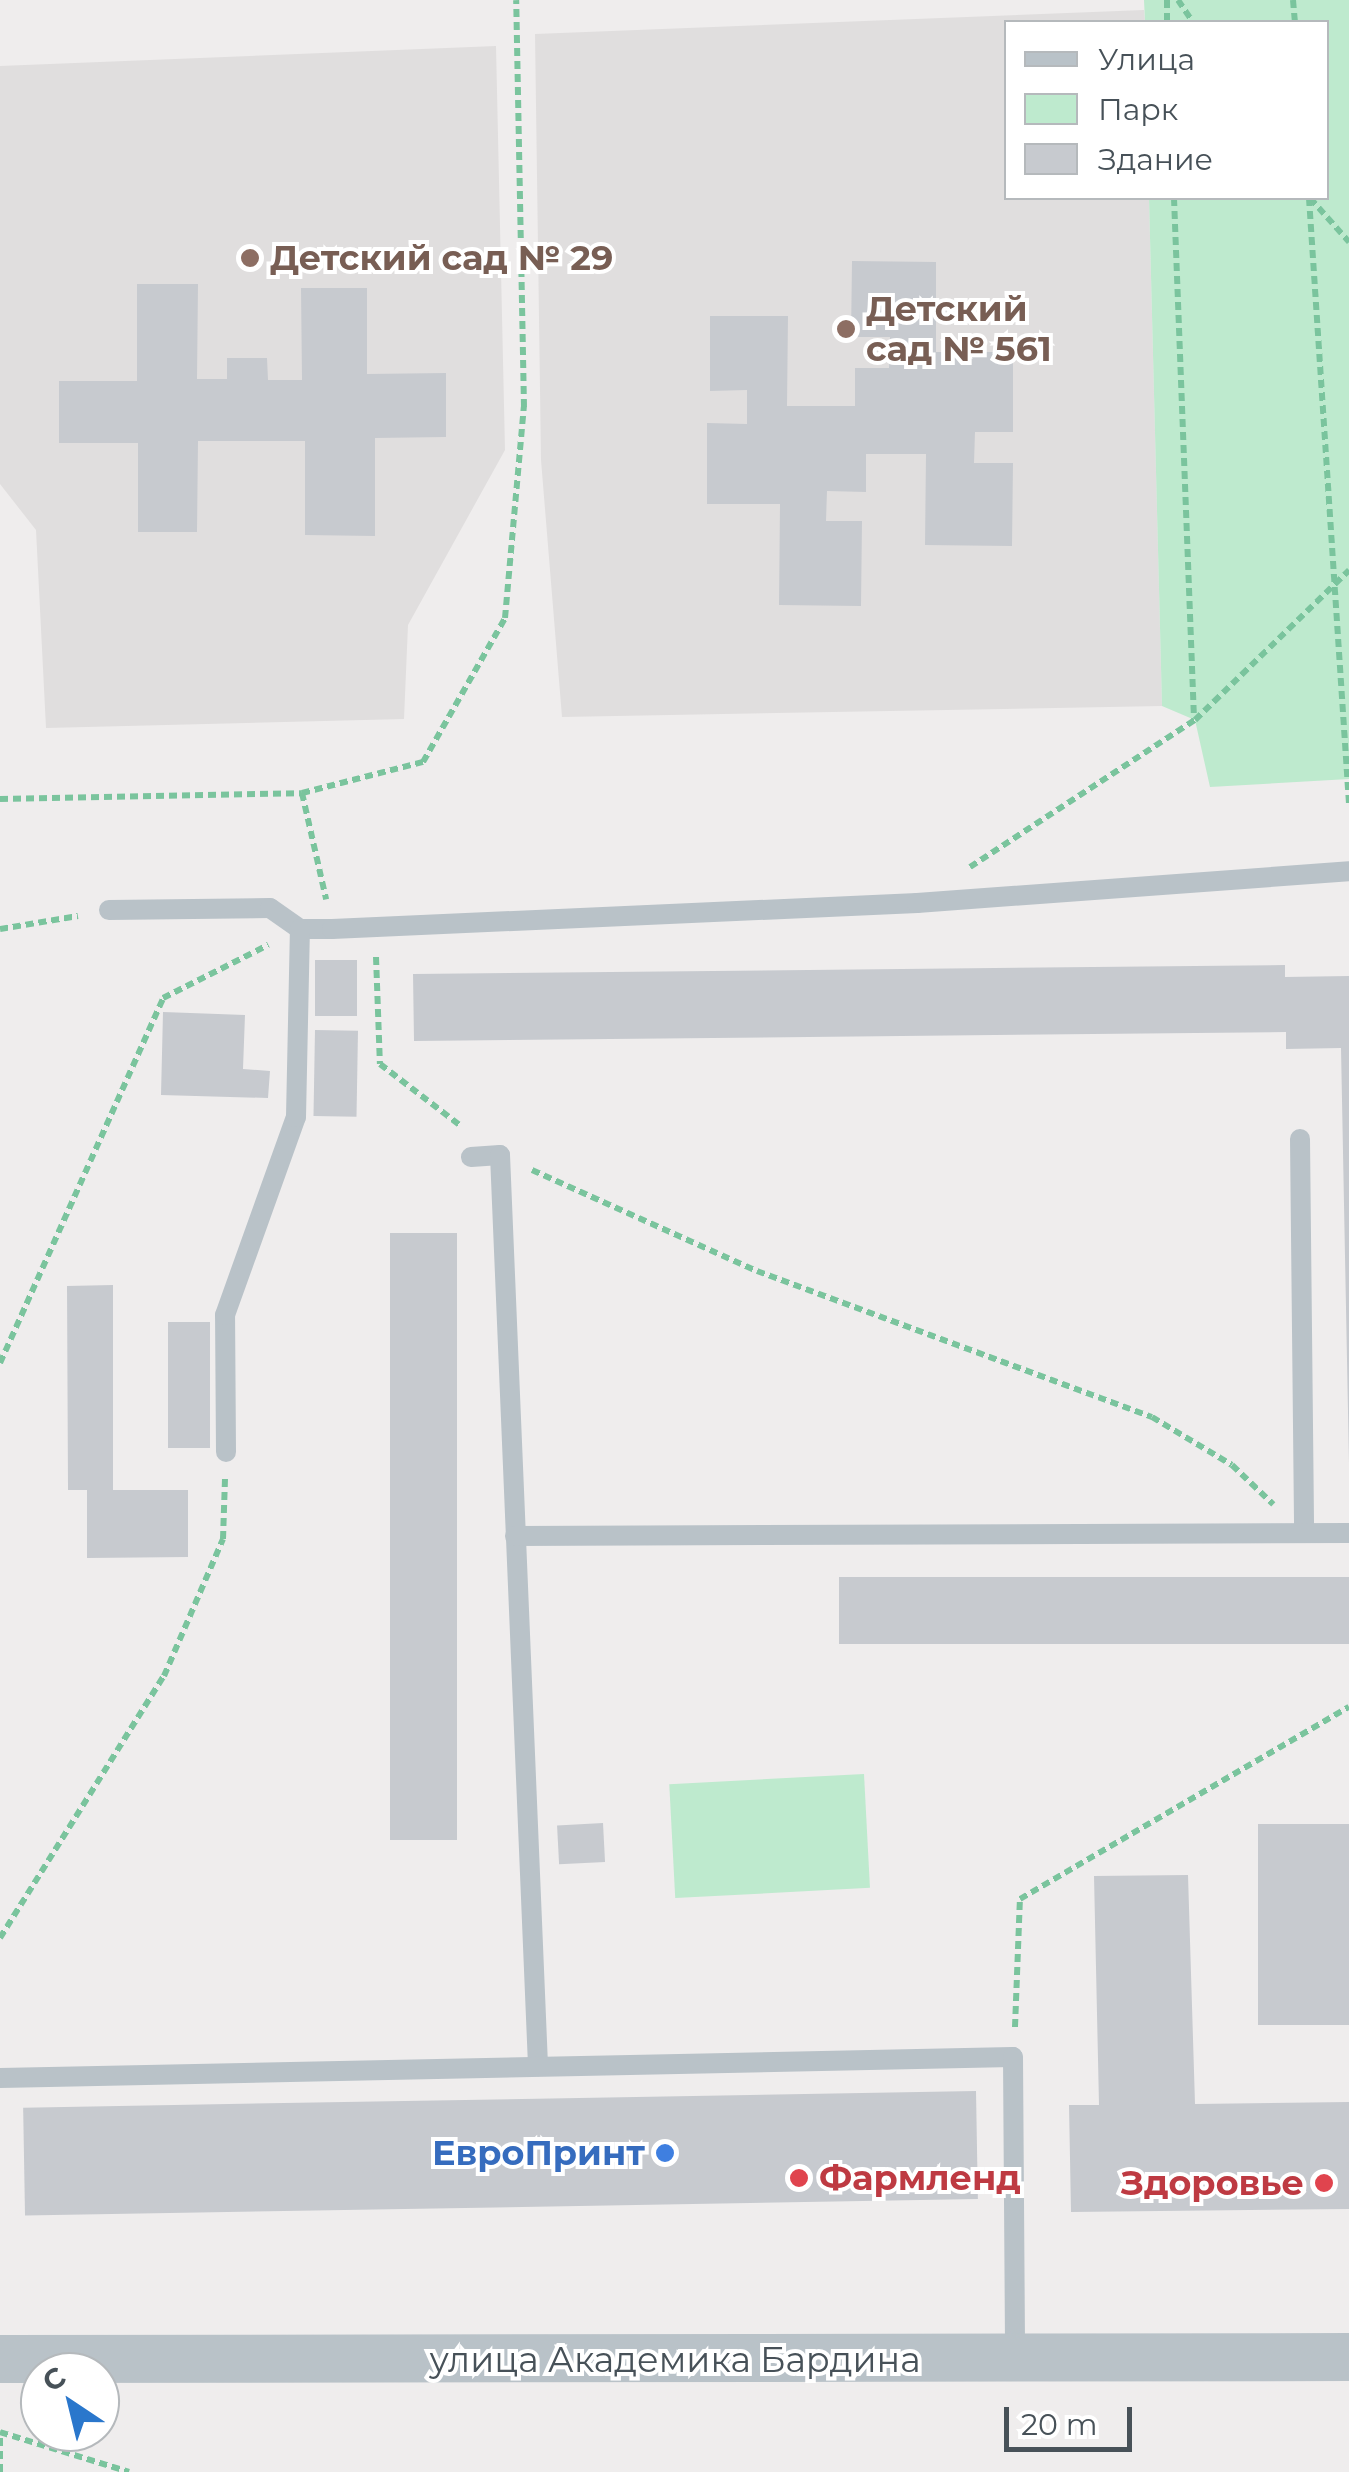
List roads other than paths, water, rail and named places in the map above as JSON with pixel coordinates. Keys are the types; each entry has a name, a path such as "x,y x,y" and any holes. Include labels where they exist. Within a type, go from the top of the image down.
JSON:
{"street":[{"name":"улица Академика Бардина","path":"0,2360 1349,2357"}],"lane":[{"path":"109,910 270,908 300,929 332,929 917,902 1349,871"},
{"path":"226,1452 225,1314 296,1117 300,929"},
{"path":"1300,1139 1304,1533"},
{"path":"471,1157 500,1155 538,2066"},
{"path":"515,1536 1349,1533"},
{"path":"0,2078 1014,2057 1016,2360"}],"place":[{"name":"Детский сад № 29","path":"250,258"},
{"name":"Детский сад № 561","path":"846,329"},
{"name":"ЕвроПринт","path":"665,2153"},
{"name":"Фармленд","path":"799,2178"},
{"name":"Здоровье","path":"1324,2183"}]}
